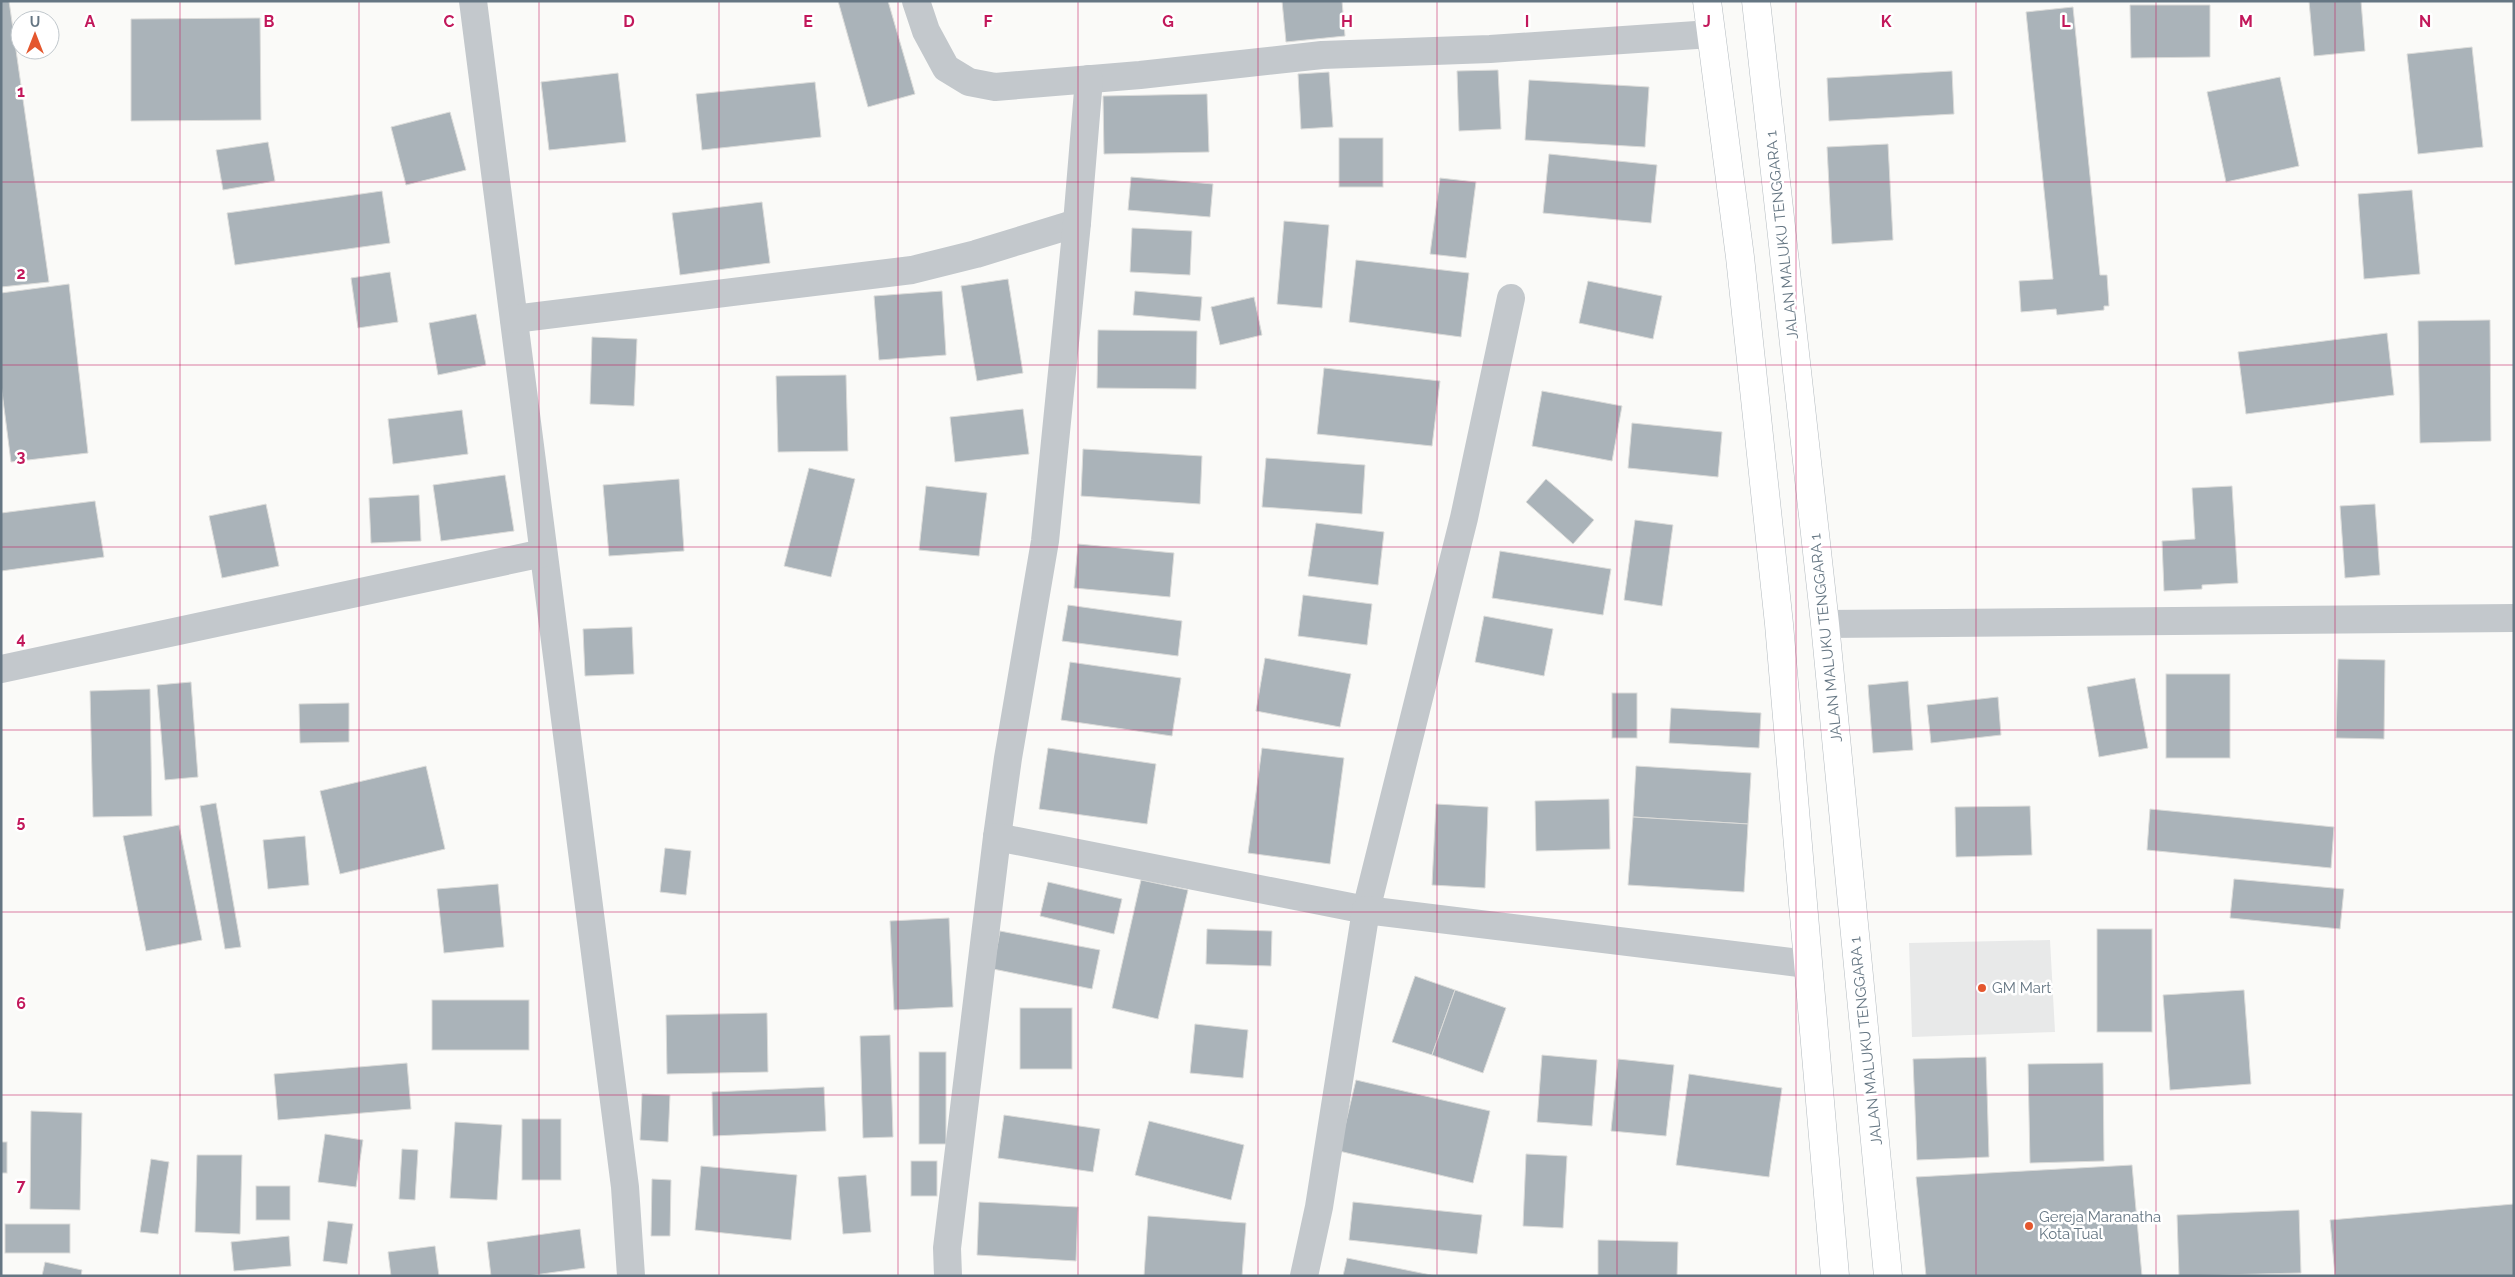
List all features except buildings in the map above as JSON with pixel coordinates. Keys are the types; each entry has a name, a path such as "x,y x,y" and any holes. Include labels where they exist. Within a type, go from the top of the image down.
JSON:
{"main road":[{"path":"1707,1 1740,257 1776,604 1835,1276"},
{"name":"JALAN MALUKU TENGGARA 1","path":"1756,1 1825,624 1888,1276"}],"street":[{"path":"473,1 625,1187 631,1276"},
{"path":"916,1 926,31 946,68 969,82 995,87 1322,55 1490,49 1711,34"},
{"path":"948,1276 947,1248 997,837 1008,758 1044,541 1077,223 1089,79"},
{"path":"514,319 912,270 976,254 1077,223"},
{"path":"1304,1276 1319,1208 1366,910 1464,518 1512,298"},
{"path":"1,669 543,553"},
{"path":"1825,624 2514,618"},
{"path":"997,837 1366,910 1807,964"}],"shaded area":[{"name":"GM Mart","path":"2050,940 2055,1032 1912,1037 1909,943"}],"place":[{"name":"GM Mart","path":"1982,988"},
{"name":"Gereja Maranatha Kota Tual","path":"2029,1226"}]}
